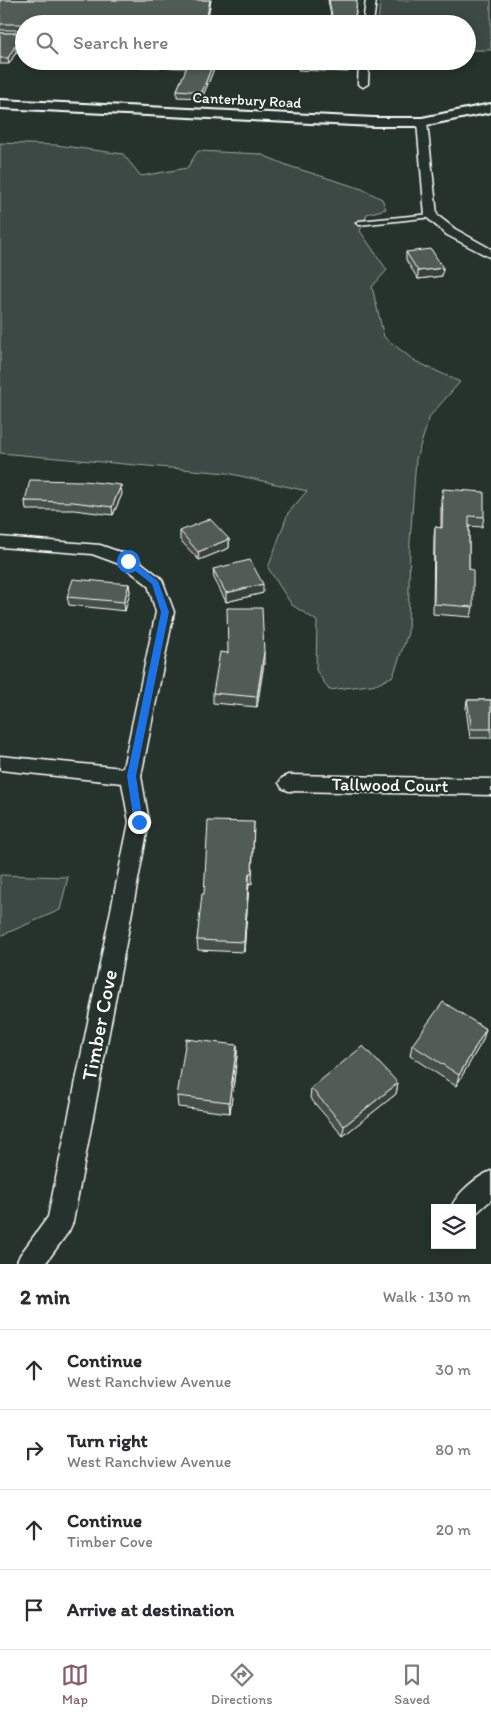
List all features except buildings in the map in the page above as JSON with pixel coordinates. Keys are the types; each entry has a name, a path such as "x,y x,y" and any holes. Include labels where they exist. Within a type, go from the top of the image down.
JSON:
{"street":[{"path":"369,15 371,0"},
{"path":"363,84 364,70"},
{"name":"Canterbury Road","path":"0,104 374,122 422,122 491,108"},
{"path":"422,122 431,216 451,232 491,254"},
{"path":"0,542 94,549 128,561 155,582 165,612 131,776 0,763"},
{"name":"Timber Cove","path":"29,1264 60,1222 139,822 131,776"},
{"name":"Tallwood Court","path":"289,783 491,787"},
{"path":"467,1204 491,1183"}],"lane":[{"path":"358,223 431,216"}],"shaded area":[{"path":"380,0 491,0 491,50 476,50 476,15 379,15"},
{"path":"0,143 56,145 123,154 141,176 187,168 198,151 260,154 289,166 362,189 382,199 386,209 367,214 360,231 387,270 372,287 384,337 415,361 460,382 430,416 416,459 410,541 408,633 393,676 378,684 329,690 316,670 317,621 292,605 268,568 288,513 307,491 227,473 0,453"},
{"path":"0,875 68,877 60,910 0,936"}],"route":[{"path":"128,561 155,582 165,612 131,776 139,822"}]}
